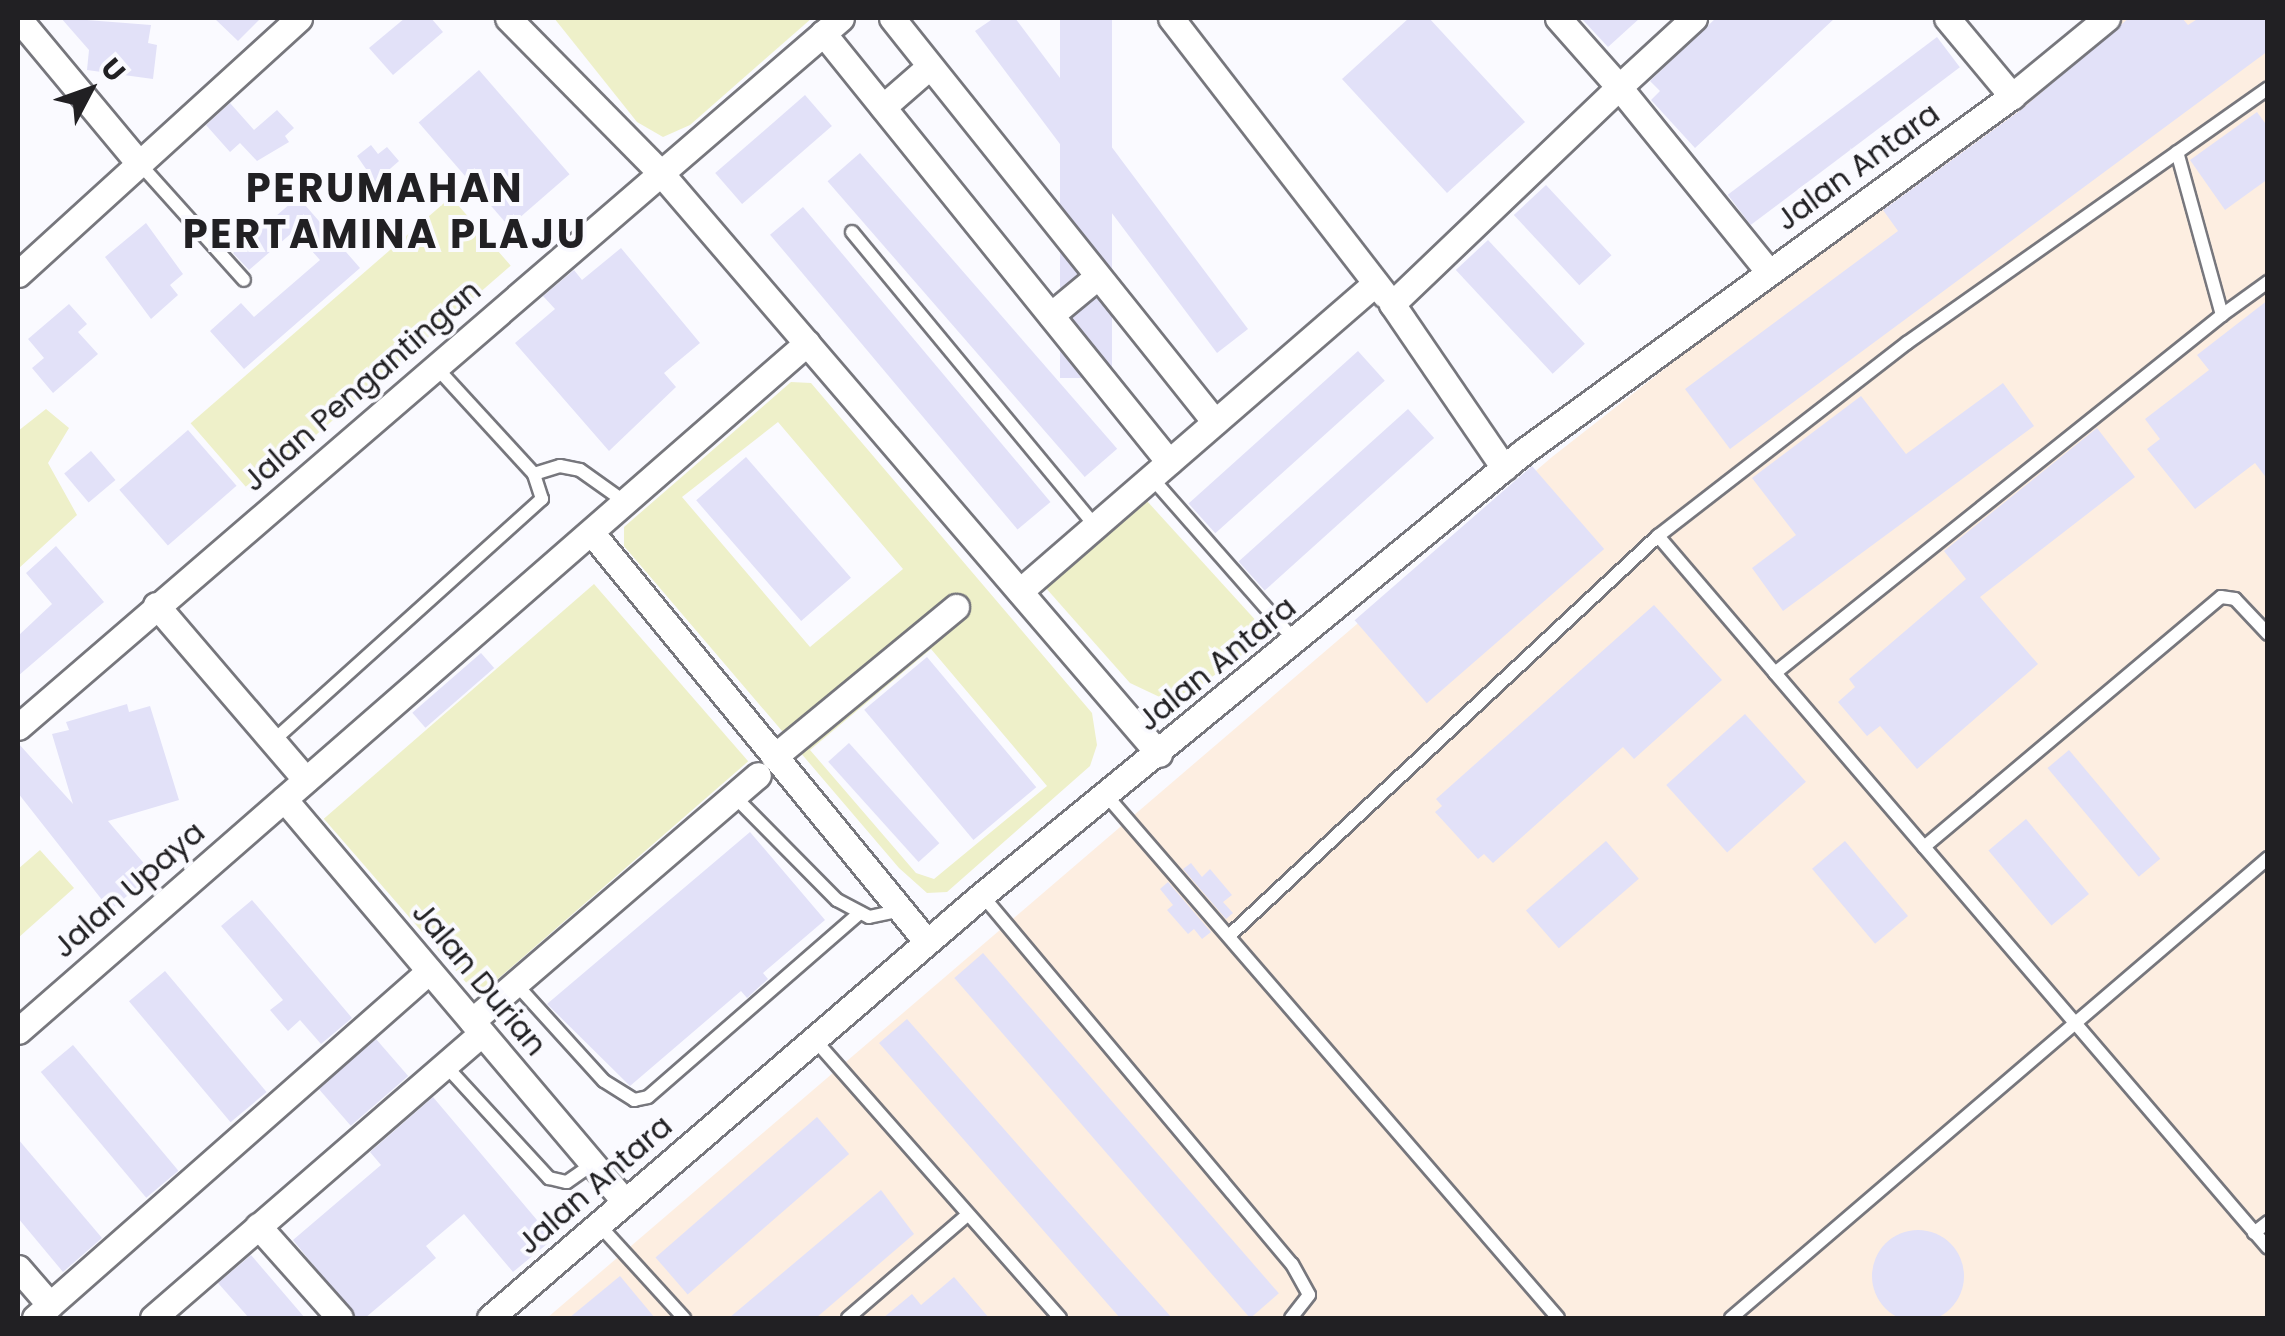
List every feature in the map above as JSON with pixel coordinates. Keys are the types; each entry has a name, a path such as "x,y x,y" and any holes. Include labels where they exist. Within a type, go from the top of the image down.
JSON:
{"street":[{"path":"18,18 139,163"},
{"path":"18,274 299,18"},
{"path":"508,18 659,171 1159,754"},
{"path":"892,18 1215,422"},
{"path":"1171,18 1384,293 1504,468"},
{"path":"1558,18 1619,86 1770,272"},
{"path":"1020,592 1215,422 1384,293 1694,18"},
{"path":"1947,18 2012,96"},
{"name":"Jalan Antara","path":"490,1318 982,895 1504,468 2012,96 2106,18"},
{"path":"832,25 883,106 1051,315 1160,470"},
{"name":"Jalan Pengantingan","path":"18,726 832,25"},
{"path":"883,106 930,66"},
{"path":"1051,315 1097,277"},
{"name":"Jalan Upaya","path":"18,1032 807,344"},
{"path":"591,532 766,766 927,942"},
{"path":"156,606 306,780"},
{"path":"152,1318 445,1064 516,983 956,606"},
{"name":"Jalan Durian","path":"284,799 624,1202"},
{"path":"18,1268 42,1312 430,970"},
{"path":"258,1226 340,1318"}],"lane":[{"path":"1232,934 1658,536 1907,343 2268,88"},
{"path":"2177,152 2222,315"},
{"path":"139,163 244,280"},
{"path":"852,232 1095,526"},
{"path":"1774,673 2268,282"},
{"path":"271,743 542,499 534,474 435,366"},
{"path":"534,474 560,466 580,470 625,502"},
{"path":"1160,470 1296,642"},
{"path":"1658,536 2268,1248"},
{"path":"1924,846 2221,596 2235,598 2268,634"},
{"path":"732,794 837,900 860,913 886,917 901,910"},
{"path":"1106,795 1232,934 1558,1318"},
{"path":"1731,1318 2268,858"},
{"path":"982,895 1292,1264 1310,1295 1291,1318"},
{"path":"516,983 604,1081 634,1100 648,1097 860,913"},
{"path":"814,1039 966,1216 1060,1318"},
{"path":"445,1064 557,1183 593,1164"},
{"path":"848,1318 966,1216"},
{"path":"2254,1233 2268,1222"},
{"path":"600,1226 684,1318"}],"shaded area":[{"path":"2113,18 2267,18 2267,1318 547,1318 1552,457"}],"green space":[{"path":"554,18 812,18 690,125 663,137 637,122"},
{"path":"451,197 511,266 250,492 191,423"},
{"path":"791,382 811,383 1092,713 1097,745 1090,766 947,892 927,893 899,868 624,546 624,527","holes":["778,422 903,569 810,647 682,497","931,649 1047,786 934,879 916,873 810,750"]},
{"path":"46,409 69,428 48,463 77,515 18,569 18,431"},
{"path":"1147,501 1269,635 1197,688 1166,700 1130,683 1045,587"},
{"path":"594,584 748,761 478,996 324,819"},
{"path":"40,850 74,888 18,938 18,869"}],"building":[{"path":"61,18 151,25 148,43 157,45 153,79 87,70 89,50"},
{"path":"214,18 261,18 238,41"},
{"path":"405,18 431,18 443,32 393,75 369,48"},
{"path":"994,18 1015,18 1248,329 1217,353 975,31"},
{"path":"1060,18 1112,18 1112,378 1060,378"},
{"path":"1409,18 1429,18 1525,122 1447,193 1342,79"},
{"path":"1581,18 1640,18 1608,47"},
{"path":"1716,18 1835,18 1695,148 1651,100 1660,91 1650,81"},
{"path":"2129,18 2182,18 2188,25 2199,18 2268,18 2268,51 1730,449 1685,389 1898,231 1883,210 2022,109"},
{"path":"1937,37 1960,67 1751,225 1728,195"},
{"path":"479,70 570,174 509,227 419,122"},
{"path":"805,95 832,126 742,204 715,173"},
{"path":"230,103 254,130 277,110 294,128 285,136 289,142 257,161 240,143 230,152 206,125"},
{"path":"2257,112 2268,127 2268,179 2225,210 2190,160"},
{"path":"371,145 378,154 387,147 399,161 375,182 357,156"},
{"path":"860,153 1117,449 1085,477 828,181"},
{"path":"1546,185 1611,255 1579,285 1514,215"},
{"path":"298,197 360,268 244,369 210,331 241,303 254,317 320,260 294,231 249,270 233,253"},
{"path":"803,207 1050,502 1018,530 770,235"},
{"path":"146,223 183,274 170,285 178,295 151,319 105,257"},
{"path":"1488,240 1585,344 1553,374 1456,270"},
{"path":"621,248 700,343 664,373 676,387 609,451 515,343 555,309 543,296 574,270 582,280"},
{"path":"2268,300 2268,480 2255,463 2195,509 2147,449 2160,439 2145,419 2209,370 2197,355"},
{"path":"69,304 87,324 78,332 98,354 53,393 32,368 44,358 28,339"},
{"path":"1358,351 1385,381 1215,533 1189,504"},
{"path":"2003,383 2034,426 1783,611 1752,568 1796,535 1752,478 1861,396 1906,454"},
{"path":"1408,409 1434,438 1265,591 1239,562"},
{"path":"2097,428 2135,477 1980,597 2038,664 1917,769 1880,726 1867,736 1838,702 1855,687 1849,679 1966,579 1944,551"},
{"path":"188,430 237,486 168,546 119,490"},
{"path":"91,451 115,480 89,503 64,473"},
{"path":"746,457 851,578 801,621 696,500"},
{"path":"1532,466 1604,549 1427,703 1355,620"},
{"path":"56,546 104,602 18,676 18,636 52,604 26,573"},
{"path":"1654,605 1722,680 1634,759 1623,747 1493,863 1484,854 1478,859 1435,812 1442,806 1436,799"},
{"path":"481,653 494,668 425,728 412,713"},
{"path":"927,657 1036,787 973,840 864,710"},
{"path":"127,704 129,712 150,706 179,800 108,821 153,874 114,907 106,905 18,793 18,743 73,804 52,734 69,730 66,722"},
{"path":"1745,714 1806,782 1727,853 1666,785"},
{"path":"849,743 939,843 919,862 828,762"},
{"path":"2069,750 2160,859 2139,877 2048,768"},
{"path":"2026,819 2089,894 2051,926 1988,850"},
{"path":"750,832 825,920 763,973 768,979 747,998 741,991 630,1086 547,1004"},
{"path":"1606,841 1639,879 1559,948 1526,911"},
{"path":"1845,841 1908,916 1875,944 1812,869"},
{"path":"1191,863 1202,877 1210,869 1232,895 1223,902 1233,913 1226,919 1183,869"},
{"path":"1168,882 1211,932 1202,939 1194,929 1188,934 1167,910 1173,905 1160,889"},
{"path":"252,900 352,1018 321,1044 300,1020 288,1031 270,1010 283,1000 221,926"},
{"path":"983,953 1279,1293 1250,1318 954,978"},
{"path":"165,971 267,1092 231,1122 129,1001"},
{"path":"907,1019 1172,1318 1120,1318 879,1043"},
{"path":"376,1039 408,1076 351,1126 319,1089"},
{"path":"73,1045 178,1171 146,1198 41,1072"},
{"path":"433,1097 553,1239 513,1272 464,1214 426,1246 436,1258 365,1318 356,1318 293,1240 381,1165 370,1152"},
{"path":"817,1117 849,1154 688,1294 655,1257"},
{"path":"18,1139 102,1238 63,1272 18,1218"},
{"path":"881,1190 914,1234 816,1318 729,1318"},
{"path":"1918,1230 1935,1234 1950,1244 1960,1259 1964,1276 1960,1293 1950,1308 1935,1318 1918,1322 1901,1318 1886,1308 1876,1293 1872,1276 1876,1259 1886,1244 1901,1234"},
{"path":"251,1255 305,1318 249,1318 218,1283"},
{"path":"620,1276 655,1318 569,1318"},
{"path":"954,1277 989,1318 883,1318 912,1294 921,1305"}],"district":[{"name":"PERUMAHAN PERTAMINA PLAJU","path":"385,211"}]}
